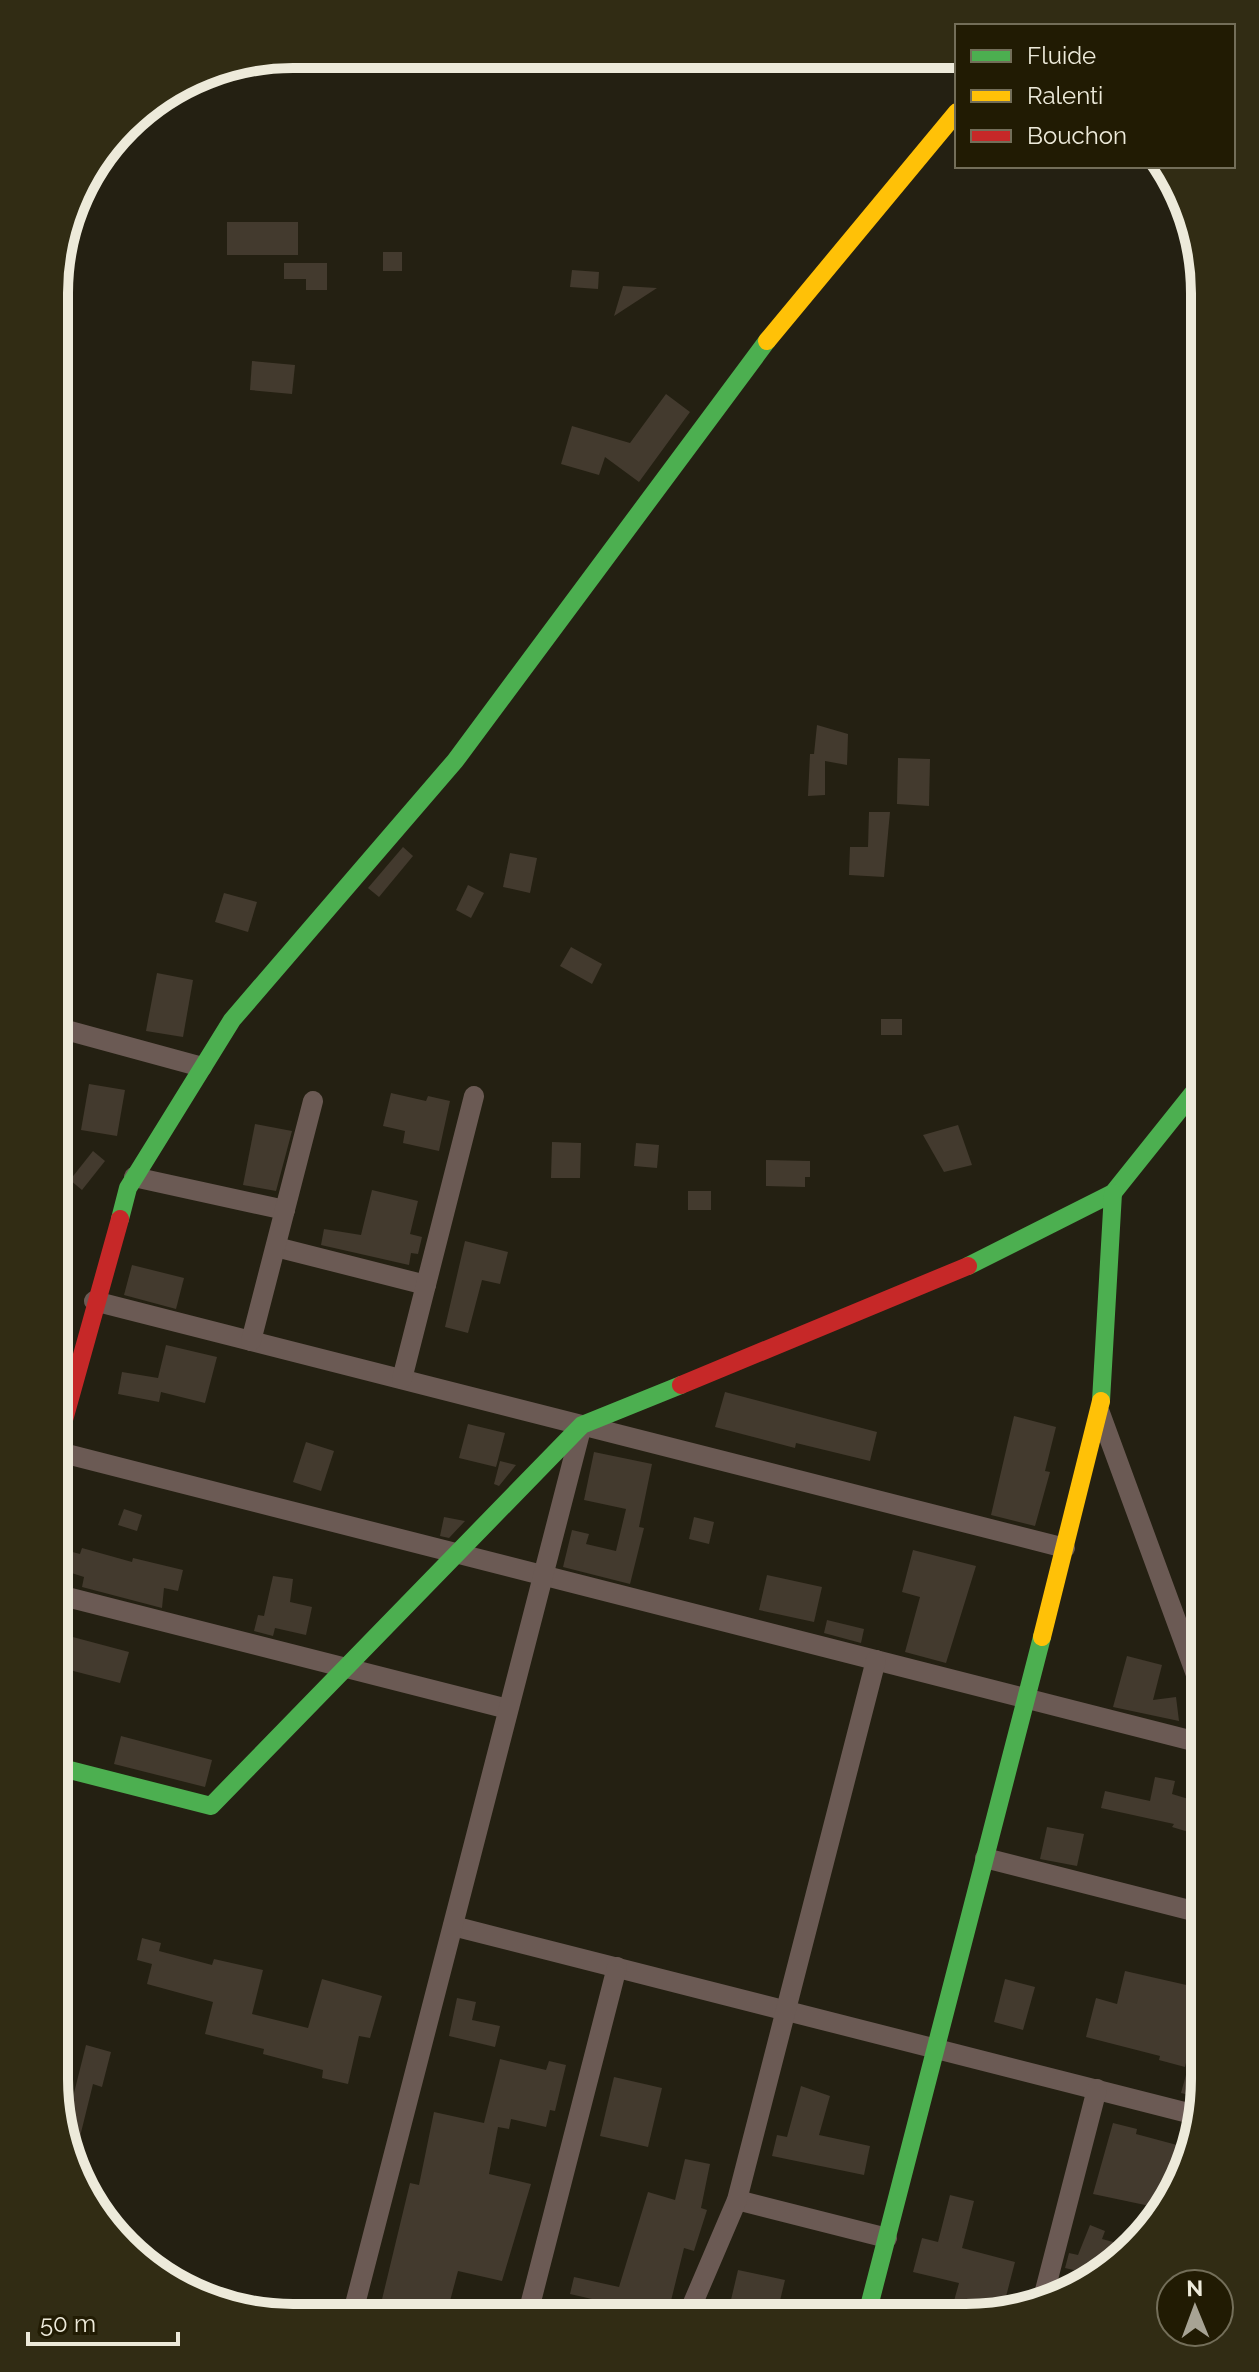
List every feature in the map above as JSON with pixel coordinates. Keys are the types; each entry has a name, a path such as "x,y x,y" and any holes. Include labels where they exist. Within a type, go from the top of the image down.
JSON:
{"street":[{"path":"68,1402 128,1188 232,1020 455,761 789,311 955,114"},
{"path":"68,1031 202,1067"},
{"path":"402,1379 474,1096"},
{"path":"68,1770 211,1806 582,1425 948,1276 1113,1193 1191,1099"},
{"path":"251,1341 313,1101"},
{"path":"134,1177 285,1210"},
{"path":"870,2304 1100,1413 1113,1193"},
{"path":"276,1247 426,1285"},
{"path":"94,1301 1065,1548"},
{"path":"1100,1413 1191,1661"},
{"path":"355,2304 582,1425"},
{"path":"68,1455 1191,1740"},
{"path":"68,1597 508,1709"},
{"path":"693,2304 737,2200 876,1660"},
{"path":"985,1858 1191,1910"},
{"path":"453,1926 1188,2113"},
{"path":"530,2304 617,1967"},
{"path":"1045,2289 1097,2089"},
{"path":"737,2200 887,2238"}],"building":[{"path":"227,222 298,222 298,255 227,255"},
{"path":"383,252 402,252 402,271 383,271"},
{"path":"284,263 327,263 327,290 306,290 306,279 284,279"},
{"path":"572,270 599,272 598,289 570,287"},
{"path":"623,286 657,288 614,316"},
{"path":"252,361 295,365 292,394 250,390"},
{"path":"666,394 690,412 639,482 605,457 599,475 561,464 572,426 630,443"},
{"path":"817,725 848,734 847,765 825,761 825,795 808,796 810,754 814,754"},
{"path":"898,758 930,759 929,806 897,804"},
{"path":"869,812 890,812 884,877 849,875 850,847 868,847"},
{"path":"403,847 413,856 379,897 368,888"},
{"path":"510,853 537,858 530,893 503,887"},
{"path":"468,885 484,893 471,918 456,910"},
{"path":"224,893 257,902 248,932 215,922"},
{"path":"571,947 602,964 592,984 560,966"},
{"path":"157,973 193,980 183,1037 146,1031"},
{"path":"881,1019 902,1019 902,1035 881,1035"},
{"path":"89,1084 125,1090 117,1136 81,1130"},
{"path":"391,1093 426,1101 428,1096 450,1101 439,1151 403,1143 405,1131 383,1126"},
{"path":"255,1124 292,1131 276,1191 243,1185"},
{"path":"958,1125 972,1165 944,1172 923,1135"},
{"path":"552,1142 581,1143 580,1178 551,1178"},
{"path":"636,1143 659,1145 657,1168 634,1166"},
{"path":"93,1151 105,1161 82,1190 70,1180"},
{"path":"766,1160 810,1161 810,1177 805,1177 805,1187 766,1186"},
{"path":"372,1190 418,1201 410,1234 422,1237 418,1254 411,1253 409,1265 321,1245 324,1229 361,1235"},
{"path":"688,1191 711,1191 711,1210 688,1210"},
{"path":"465,1241 508,1252 500,1284 482,1280 468,1333 445,1327"},
{"path":"132,1265 184,1278 176,1309 124,1295"},
{"path":"166,1345 217,1357 205,1403 161,1392 159,1402 118,1394 122,1372 158,1378"},
{"path":"725,1392 877,1432 870,1461 796,1443 795,1448 715,1427"},
{"path":"1014,1416 1056,1427 1045,1471 1050,1472 1035,1526 991,1515"},
{"path":"468,1424 505,1433 496,1467 459,1458"},
{"path":"306,1442 334,1451 321,1491 293,1482"},
{"path":"594,1452 652,1464 639,1527 644,1528 630,1584 563,1567 572,1530 589,1534 586,1544 616,1551 626,1509 584,1500"},
{"path":"500,1461 516,1465 499,1486 494,1484"},
{"path":"124,1509 142,1515 137,1531 118,1525"},
{"path":"444,1517 465,1521 449,1538 440,1536"},
{"path":"694,1517 714,1522 709,1544 689,1539"},
{"path":"82,1548 132,1562 133,1558 183,1570 178,1591 164,1588 162,1608 82,1587 84,1577 68,1572 68,1551 80,1554"},
{"path":"913,1550 976,1566 946,1663 905,1652 920,1597 902,1592"},
{"path":"767,1575 822,1587 814,1622 759,1610"},
{"path":"273,1576 293,1579 290,1602 312,1607 306,1635 275,1628 273,1636 254,1631 258,1615 264,1616"},
{"path":"827,1620 864,1629 861,1643 824,1633"},
{"path":"68,1636 129,1652 120,1683 68,1670"},
{"path":"1127,1656 1162,1665 1153,1700 1176,1697 1179,1721 1113,1707"},
{"path":"121,1736 212,1760 205,1787 114,1764"},
{"path":"1155,1777 1175,1781 1172,1794 1191,1800 1191,1833 1172,1827 1174,1824 1101,1808 1105,1791 1150,1801"},
{"path":"1047,1827 1084,1834 1077,1866 1040,1859"},
{"path":"142,1938 161,1943 159,1951 212,1965 214,1959 263,1970 252,2014 308,2028 322,1979 382,1996 370,2038 359,2036 348,2084 322,2078 323,2070 263,2054 264,2049 205,2034 213,2002 147,1984 152,1964 137,1960"},
{"path":"1125,1971 1191,1986 1191,2042 1185,2067 1159,2060 1160,2056 1086,2037 1096,1998 1117,2004"},
{"path":"1005,1979 1035,1987 1023,2030 994,2022"},
{"path":"457,1998 476,2002 472,2020 500,2026 495,2047 449,2036"},
{"path":"86,2045 111,2052 102,2087 93,2084 78,2145 71,2105"},
{"path":"500,2059 546,2070 549,2061 566,2065 555,2111 550,2110 546,2127 511,2119 509,2129 498,2127 489,2174 531,2184 502,2281 458,2271 449,2304 381,2304 410,2183 419,2185 434,2112 484,2123"},
{"path":"1189,2064 1191,2065 1191,2095 1181,2093"},
{"path":"614,2077 662,2088 648,2147 600,2136"},
{"path":"801,2086 830,2096 819,2135 870,2146 864,2175 772,2156 777,2135 787,2137"},
{"path":"1113,2123 1137,2129 1136,2134 1177,2145 1179,2138 1183,2139 1174,2165 1151,2206 1093,2194"},
{"path":"685,2159 710,2164 701,2208 707,2210 694,2251 684,2248 670,2304 614,2304 570,2294 574,2277 619,2287 648,2192 675,2200"},
{"path":"950,2195 974,2201 962,2248 1015,2262 1005,2301 953,2304 959,2283 913,2272 922,2238 938,2242"},
{"path":"1090,2225 1105,2231 1102,2239 1119,2244 1081,2272 1065,2268 1069,2253 1078,2255"},
{"path":"738,2270 785,2280 779,2304 730,2304"}],"traffic: fast":[{"path":"120,1219 128,1188 232,1020 455,761 767,341"},
{"path":"968,1266 1113,1193 1191,1096"},
{"path":"1101,1401 1113,1193"},
{"path":"68,1770 211,1806 582,1425 681,1385"},
{"path":"870,2304 1042,1637"}],"traffic: slow":[{"path":"767,341 955,114"},
{"path":"1042,1637 1101,1401"}],"traffic: jam":[{"path":"68,1405 120,1219"},
{"path":"681,1385 968,1266"}]}
